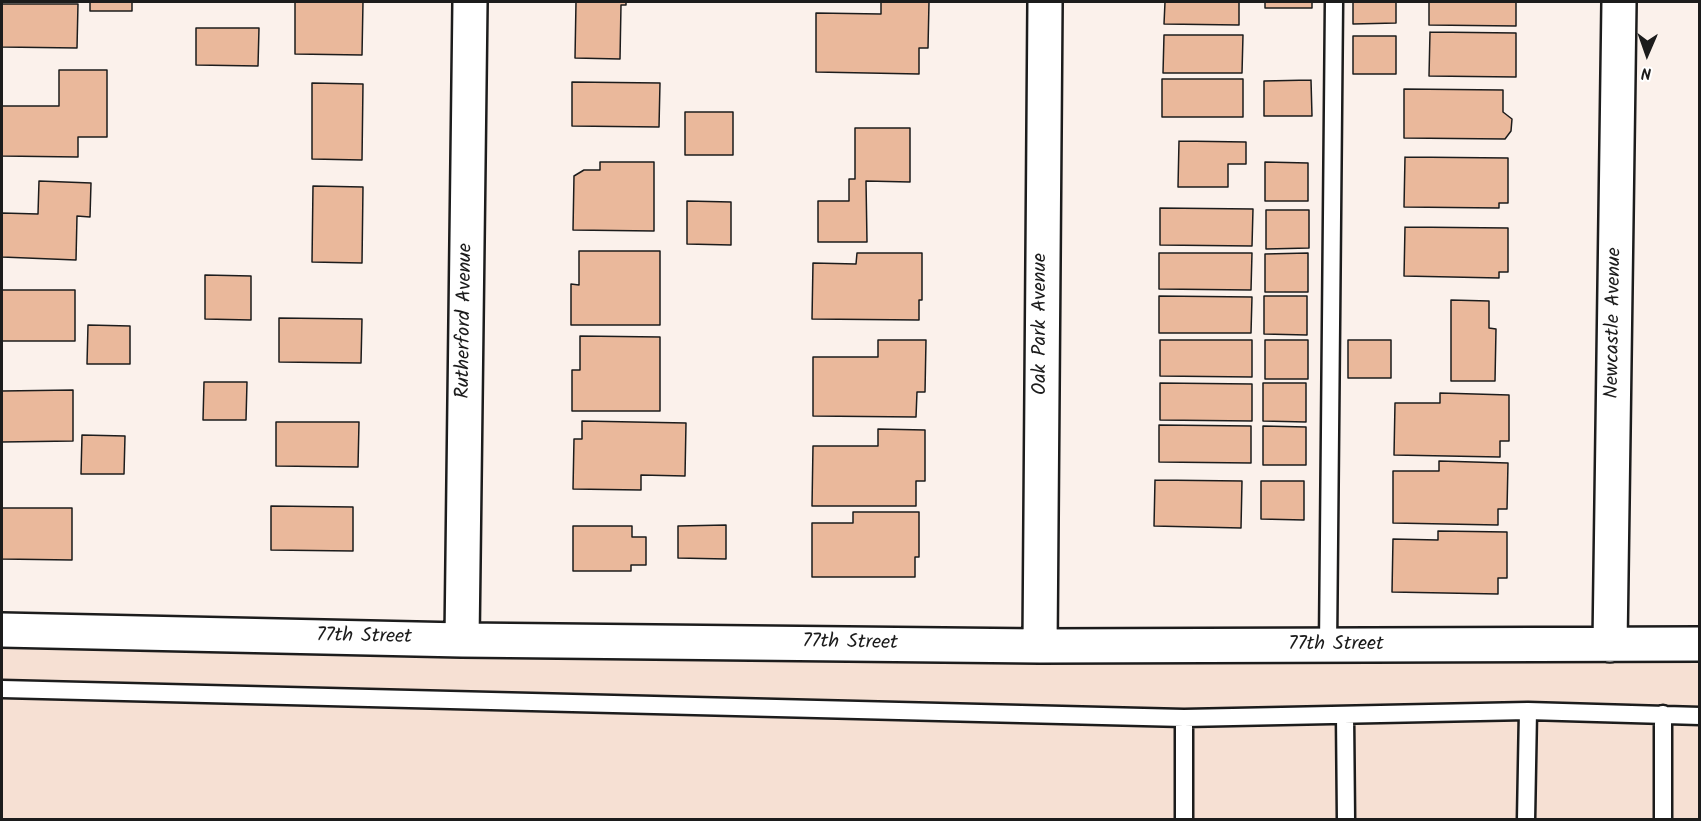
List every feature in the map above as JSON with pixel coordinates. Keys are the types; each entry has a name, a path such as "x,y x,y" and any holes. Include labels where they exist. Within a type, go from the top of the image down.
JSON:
{"street":[{"name":"Rutherford Avenue","path":"462,640 470,2"},
{"name":"Oak Park Avenue","path":"1040,646 1045,2"},
{"name":"Newcastle Avenue","path":"1610,645 1619,2"},
{"name":"77th Street","path":"2,630 462,640 1040,646 1700,644"}],"lane":[{"path":"1328,646 1334,2"},
{"path":"2,689 1185,718 1528,711 1700,716"},
{"path":"1526,819 1528,711"},
{"path":"1663,714 1663,819"},
{"path":"1345,715 1346,819"},
{"path":"1184,819 1185,718"}],"shaded area":[{"path":"2,639 1699,659 1699,819 2,820"}],"building":[{"path":"90,2 132,2 132,11 90,11"},
{"path":"295,2 363,2 362,55 295,54"},
{"path":"576,2 626,2 626,5 621,5 620,59 575,58"},
{"path":"881,2 929,2 928,48 919,48 919,74 816,72 816,13 881,14"},
{"path":"1165,2 1239,2 1239,25 1164,24"},
{"path":"1265,2 1312,2 1312,8 1265,8"},
{"path":"1353,2 1396,2 1396,23 1353,24"},
{"path":"1429,2 1516,2 1516,26 1429,25"},
{"path":"2,4 78,4 77,48 2,47"},
{"path":"196,28 259,28 258,66 196,65"},
{"path":"1430,32 1516,33 1516,77 1429,76"},
{"path":"1164,35 1243,35 1242,73 1163,73"},
{"path":"1353,36 1396,36 1396,74 1353,74"},
{"path":"59,70 107,70 107,137 78,137 78,157 2,156 2,106 59,106"},
{"path":"1162,79 1243,79 1243,117 1162,117"},
{"path":"1311,80 1312,116 1264,116 1264,81"},
{"path":"572,82 660,83 659,127 572,126"},
{"path":"312,83 363,84 362,160 312,159"},
{"path":"1404,89 1503,90 1503,112 1512,119 1511,131 1505,139 1404,138"},
{"path":"685,112 733,112 733,155 685,155"},
{"path":"855,128 910,128 910,182 866,181 867,242 818,242 818,201 849,201 849,179 855,179"},
{"path":"1179,141 1246,142 1246,164 1228,164 1228,187 1178,187"},
{"path":"1405,157 1508,158 1508,203 1499,203 1499,208 1404,207"},
{"path":"600,162 654,162 654,231 573,230 574,176 584,170 600,170"},
{"path":"1265,162 1308,163 1308,201 1265,201"},
{"path":"39,181 91,183 90,217 77,216 76,260 2,257 2,213 38,214"},
{"path":"313,186 363,187 362,263 312,262"},
{"path":"687,201 731,202 731,245 687,244"},
{"path":"1160,208 1253,209 1252,246 1160,245"},
{"path":"1266,210 1309,210 1309,248 1266,249"},
{"path":"1405,227 1508,228 1508,272 1499,272 1499,278 1404,276"},
{"path":"579,251 660,251 660,325 571,325 571,284 579,285"},
{"path":"857,253 922,253 922,300 919,300 919,320 812,319 813,263 856,264"},
{"path":"1159,253 1252,253 1251,290 1159,289"},
{"path":"1308,253 1308,292 1265,292 1265,254"},
{"path":"205,275 251,276 251,320 205,319"},
{"path":"2,290 75,290 75,341 2,341"},
{"path":"1159,296 1252,297 1251,333 1159,333"},
{"path":"1264,296 1307,296 1307,335 1264,334"},
{"path":"1451,300 1489,301 1489,328 1496,329 1495,381 1451,381"},
{"path":"279,318 362,319 361,363 279,362"},
{"path":"88,325 130,326 130,364 87,364"},
{"path":"580,336 660,337 660,411 572,411 572,370 580,370"},
{"path":"878,340 926,340 925,392 917,392 916,417 813,416 813,357 878,357"},
{"path":"1160,340 1252,340 1252,377 1160,376"},
{"path":"1265,340 1308,340 1308,379 1265,379"},
{"path":"1348,340 1391,340 1391,378 1348,378"},
{"path":"204,382 247,382 246,420 203,420"},
{"path":"1160,383 1252,384 1252,421 1160,420"},
{"path":"1263,383 1306,383 1306,422 1263,421"},
{"path":"73,390 73,441 2,442 2,391"},
{"path":"1440,393 1509,395 1509,441 1500,441 1500,457 1394,455 1395,403 1440,403"},
{"path":"582,421 686,423 685,476 641,475 641,490 573,489 574,439 582,439"},
{"path":"276,422 359,422 358,467 276,466"},
{"path":"1159,425 1251,426 1251,463 1159,462"},
{"path":"1263,426 1306,427 1306,465 1263,465"},
{"path":"878,429 925,430 925,481 916,481 916,506 812,506 813,446 878,446"},
{"path":"82,435 125,436 124,474 81,474"},
{"path":"1439,461 1508,463 1507,509 1498,509 1498,525 1393,523 1393,471 1439,471"},
{"path":"1155,480 1242,481 1241,528 1154,526"},
{"path":"1261,481 1304,481 1304,520 1261,519"},
{"path":"271,506 353,507 353,551 271,550"},
{"path":"2,508 72,508 72,560 2,559"},
{"path":"853,512 919,512 919,557 915,557 915,577 812,577 812,523 853,523"},
{"path":"726,525 726,559 678,558 678,526"},
{"path":"573,526 632,526 632,537 646,537 646,565 631,565 631,571 573,571"},
{"path":"1438,531 1507,532 1507,578 1498,578 1498,594 1392,592 1393,539 1438,540"}]}
